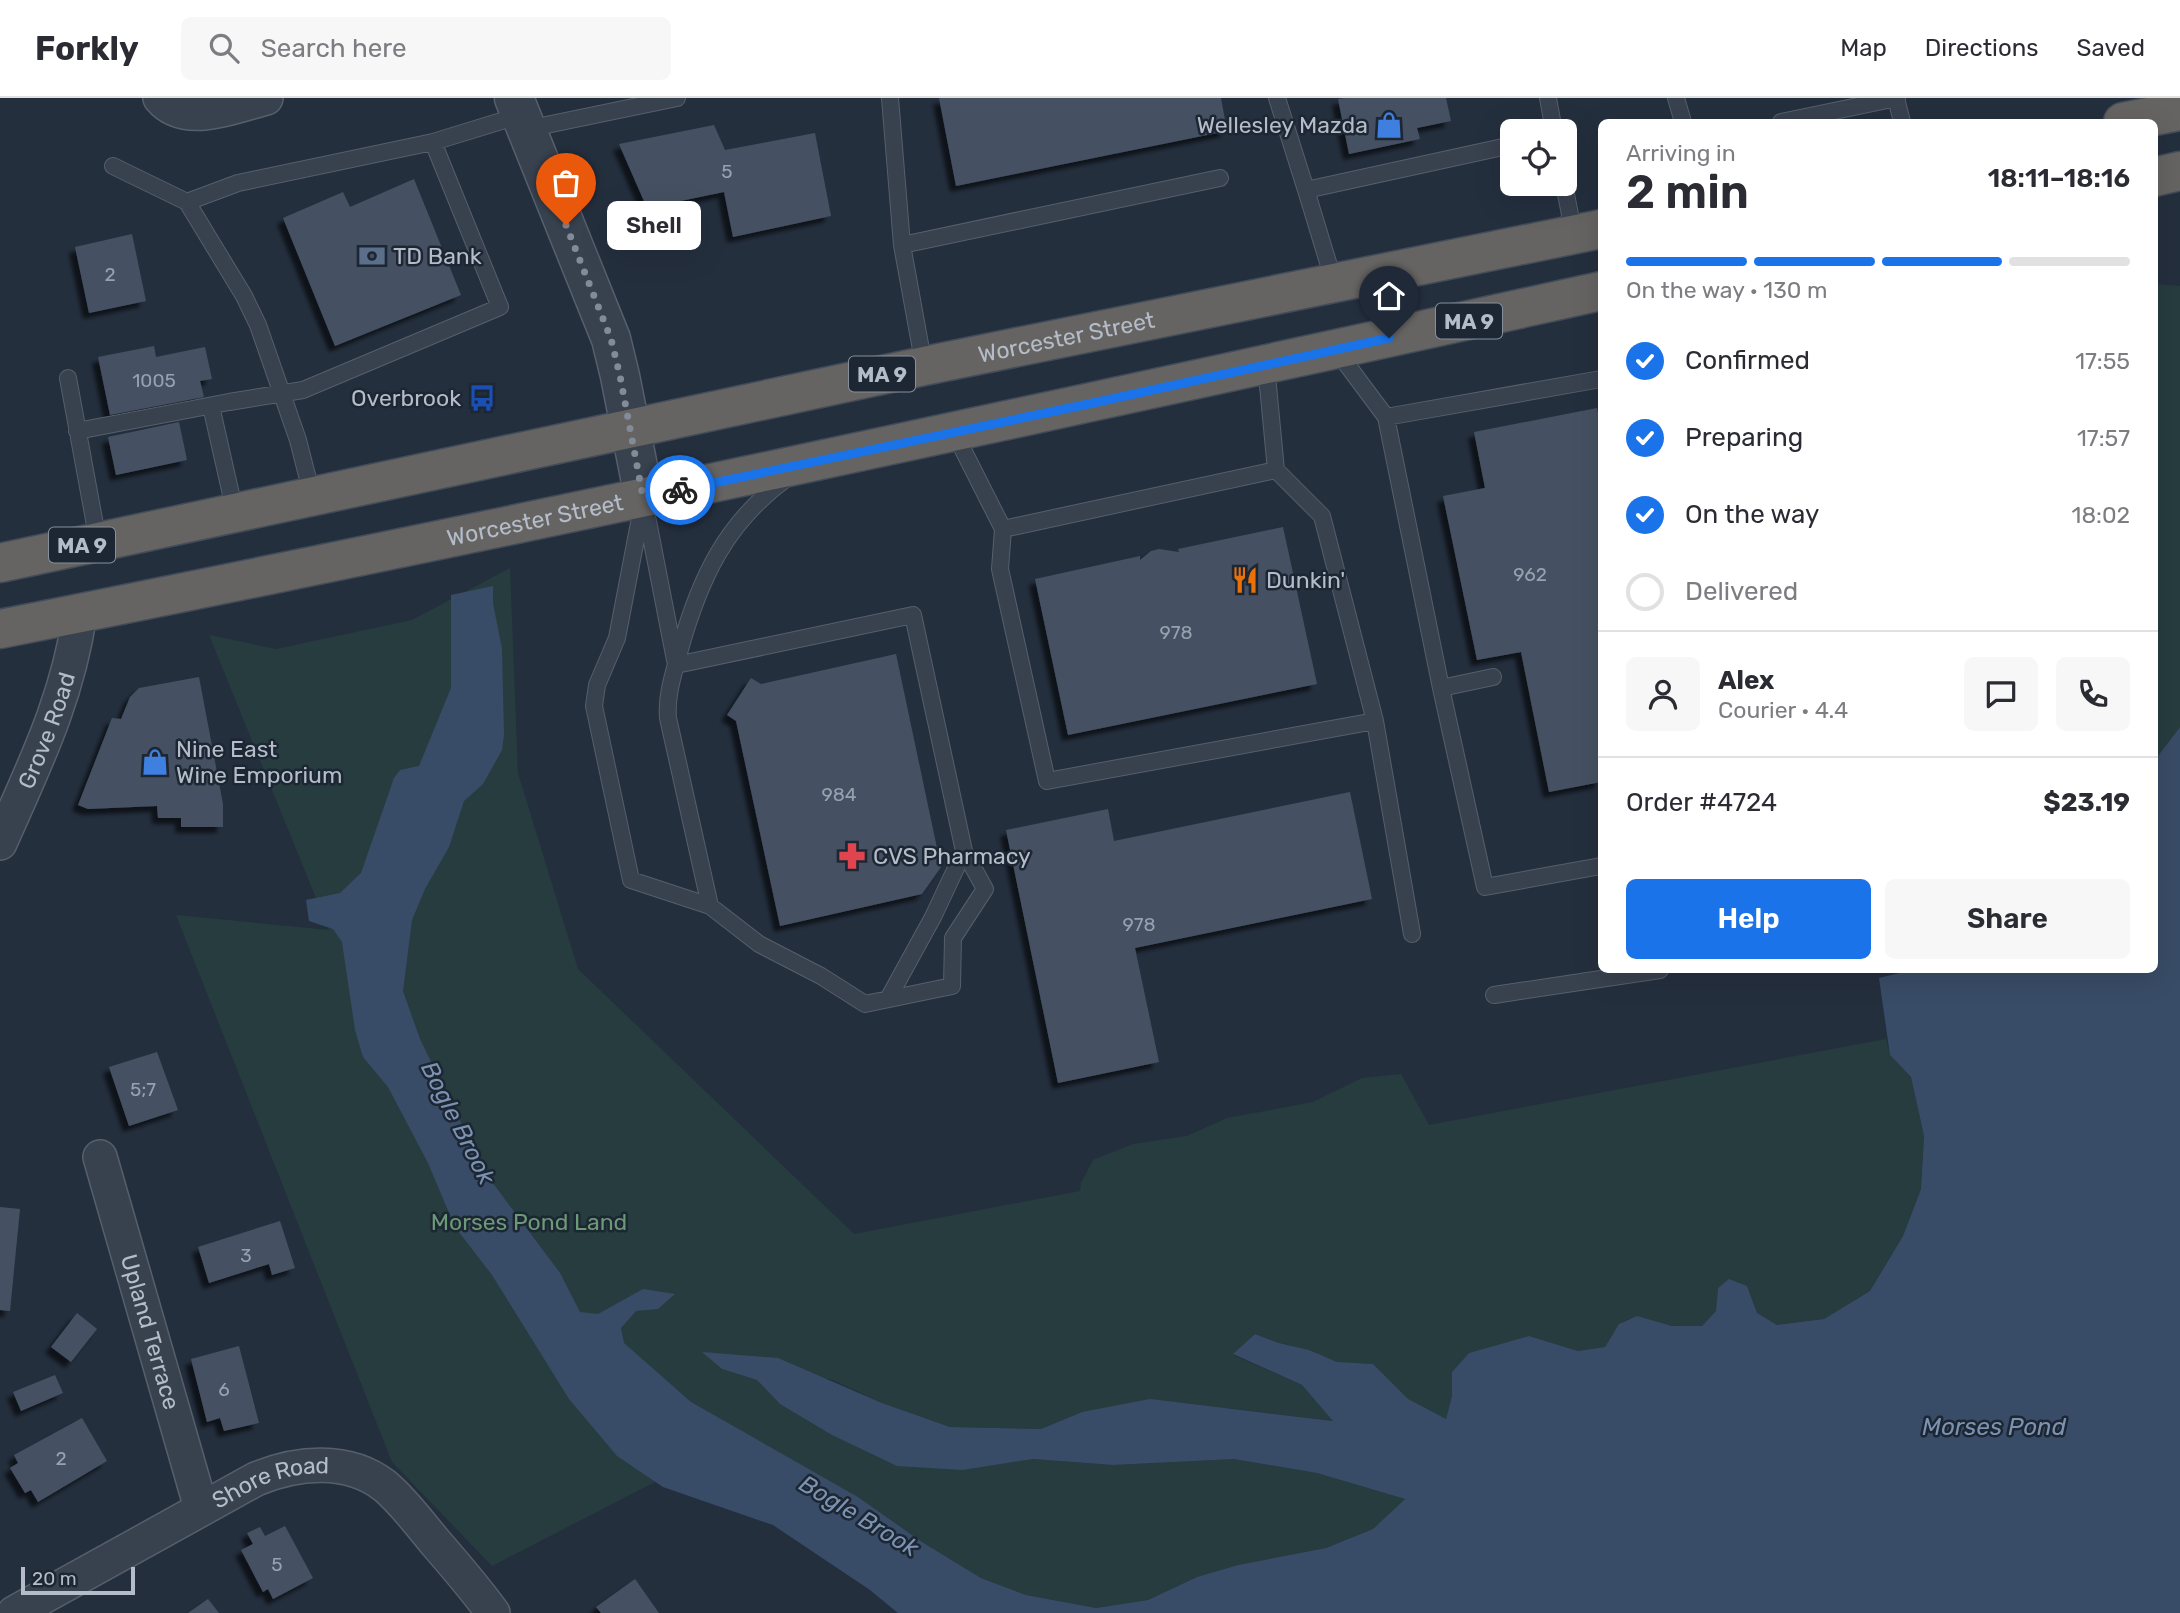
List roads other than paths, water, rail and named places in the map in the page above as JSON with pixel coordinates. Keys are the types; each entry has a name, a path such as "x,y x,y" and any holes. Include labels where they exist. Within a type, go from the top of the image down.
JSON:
{"highway":[{"path":"2139,119 2180,111"},
{"path":"2158,176 2180,171"},
{"name":"Worcester Street","path":"0,563 924,366 1588,232"},
{"name":"Worcester Street","path":"0,629 496,530 1598,292"}],"street":[{"path":"160,98 184,113 206,113 266,98"},
{"path":"520,114 611,339 643,497"},
{"name":"Grove Road","path":"0,843 63,694 71,668 80,613"},
{"name":"Upland Terrace","path":"100,1157 201,1508"},
{"name":"Shore Road","path":"14,1613 201,1508 280,1468 305,1465 358,1471 383,1485 405,1506 493,1613"}],"lane":[{"path":"187,202 246,181 433,142 520,114 677,98"},
{"path":"890,98 902,245 924,366"},
{"path":"1277,98 1334,282"},
{"path":"1548,98 1552,119"},
{"path":"1676,98 1682,119"},
{"path":"1796,119 1897,98 1901,119"},
{"path":"78,431 282,395 320,385 500,307 433,142"},
{"path":"1306,190 1500,148"},
{"path":"113,166 187,202 251,309 298,440 312,495"},
{"path":"902,245 1220,178"},
{"path":"1570,196 1588,232"},
{"path":"1336,350 1386,417 1485,887 1598,867"},
{"path":"1266,365 1276,470 1322,516 1375,721 1412,934"},
{"path":"68,378 98,541"},
{"path":"1386,417 1598,380"},
{"path":"211,406 235,512"},
{"path":"954,432 1003,529 1000,569 1047,781 1375,721"},
{"path":"710,906 668,718 667,698 696,595 722,546 751,508 770,491 817,460"},
{"path":"1003,529 1276,470"},
{"path":"643,497 676,666"},
{"path":"643,497 620,626 597,685 594,706 631,880 710,906 759,944 821,976 865,1004 952,986 953,938 985,889 964,851 913,615 676,666"},
{"path":"1441,688 1493,677"},
{"path":"888,999 933,917 964,851"},
{"path":"1493,996 1641,973"}],"water":[{"name":"Morses Pond","path":"493,586 493,603 502,649 504,735 502,750 483,784 464,801 449,847 425,889 412,920 403,991 420,1039 486,1174 560,1273 580,1312 598,1314 643,1289 675,1294 658,1309 636,1311 621,1328 624,1343 691,1402 858,1497 922,1542 981,1578 1026,1595 1096,1608 1148,1600 1197,1577 1238,1565 1326,1548 1373,1529 1405,1499 1317,1473 1234,1459 1113,1465 1033,1459 963,1470 897,1466 832,1435 780,1404 757,1380 722,1369 702,1352 778,1358 882,1403 950,1427 1041,1429 1082,1412 1150,1399 1333,1421 1302,1385 1233,1354 1255,1334 1309,1350 1337,1362 1373,1364 1408,1399 1446,1419 1452,1396 1452,1372 1469,1353 1529,1336 1578,1351 1605,1347 1619,1324 1637,1316 1672,1326 1702,1326 1716,1311 1718,1288 1729,1279 1747,1286 1757,1313 1777,1325 1824,1319 1870,1291 1903,1236 1921,1189 1924,1136 1911,1077 1890,1055 1879,978 1900,973 2158,973 2158,756 2180,727 2180,1613 898,1613 870,1590 773,1525 663,1487 617,1456 569,1399 492,1275 455,1227 428,1163 388,1087 363,1057 355,1030 342,942 333,929 309,921 306,900 340,893 361,873 394,778 400,770 419,766 451,688 451,595"}],"place":[{"name":"Wellesley Mazda","path":"1389,125"},
{"name":"Shell","path":"566,225"},
{"name":"TD Bank","path":"372,256"},
{"name":"Overbrook","path":"482,398"},
{"name":"Dunkin'","path":"1245,580"},
{"name":"Nine East Wine Emporium","path":"155,762"},
{"name":"CVS Pharmacy","path":"852,856"}],"water label":[{"name":"Bogle Brook","path":"458,1123"},
{"name":"Bogle Brook","path":"859,1516"}],"park label":[{"name":"Morses Pond Land","path":"529,1222"}]}
